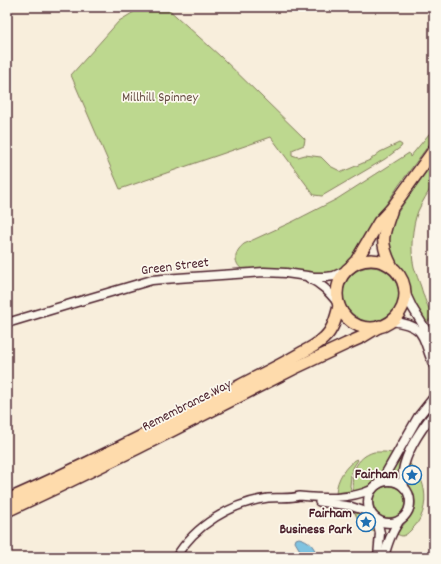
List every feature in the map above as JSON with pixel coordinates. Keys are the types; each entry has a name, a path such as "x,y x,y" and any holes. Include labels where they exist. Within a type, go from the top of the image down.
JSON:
{"highway":[{"path":"347,269 358,262 366,260 376,260 392,268 401,278 404,290 404,299 398,315 391,321 380,326 370,328 351,322 344,315 338,304 338,283 347,269 356,261 379,222 392,208 434,150"},
{"path":"392,208 383,238 386,255 392,268"},
{"name":"Remembrance Way","path":"7,500 192,411 318,344 330,331 336,319 338,304"},
{"name":"Remembrance Way","path":"7,511 138,448 293,369 362,337 380,326"}],"street":[{"name":"Green Street","path":"7,323 152,280 264,272 326,277 334,276 347,269"},
{"name":"Green Street","path":"303,275 330,292 338,304"},
{"path":"404,290 412,307 430,335 434,345"},
{"path":"391,321 409,325 418,330 424,339 434,366"},
{"path":"378,557 380,533 377,520 371,513 368,498 386,473 418,417 434,397"},
{"path":"404,487 403,472 408,456 419,434 434,413"},
{"path":"176,557 187,542 208,522 224,512 241,505 276,497 343,497 359,494 381,483 389,481 404,487 409,494 410,505 408,513 399,521 391,533 387,542 384,557"},
{"path":"296,497 299,499 350,506 371,513"},
{"path":"377,520 390,523 399,521"}],"green space":[{"name":"Millhill Spinney","path":"142,7 166,7 220,56 305,139 304,145 292,150 292,155 298,157 305,155 321,157 330,166 342,172 370,160 380,152 399,143 402,145 401,147 385,159 322,196 314,195 271,137 120,189 71,75 119,21"},
{"path":"434,128 434,138 399,185 350,259 340,268 327,274 312,274 283,269 245,269 238,266 236,255 244,244 337,199 409,153 410,157"},
{"path":"434,161 434,184 418,211 412,239 414,267 426,302 434,315 434,317 425,323 414,303 405,276 394,262 387,246 391,224"},
{"path":"365,267 377,267 387,271 395,279 399,289 399,301 395,311 387,319 377,323 365,323 355,319 347,311 343,301 343,289 347,279 355,271"},
{"path":"434,402 434,407 429,413 399,472 399,477 389,476 421,418"},
{"path":"374,452 393,453 382,472 373,482 368,486 354,492 352,479 358,462 368,454"},
{"path":"357,459 358,460 350,476 350,491 336,493 342,473"},
{"path":"409,463 417,472 422,482 425,501 423,512 418,522 404,536 402,536 396,534 412,514 415,504 414,496 407,479"},
{"path":"389,486 395,487 402,493 405,502 404,508 398,515 389,518 383,517 376,511 373,502 374,496 380,489"},
{"path":"355,511 368,519 376,532 369,530 360,522"}],"water":[{"path":"299,538 306,540 311,544 317,557 304,557 295,542 296,539"}],"place":[{"name":"Fairham","path":"412,475"},
{"name":"Fairham Business Park","path":"366,522"}]}
